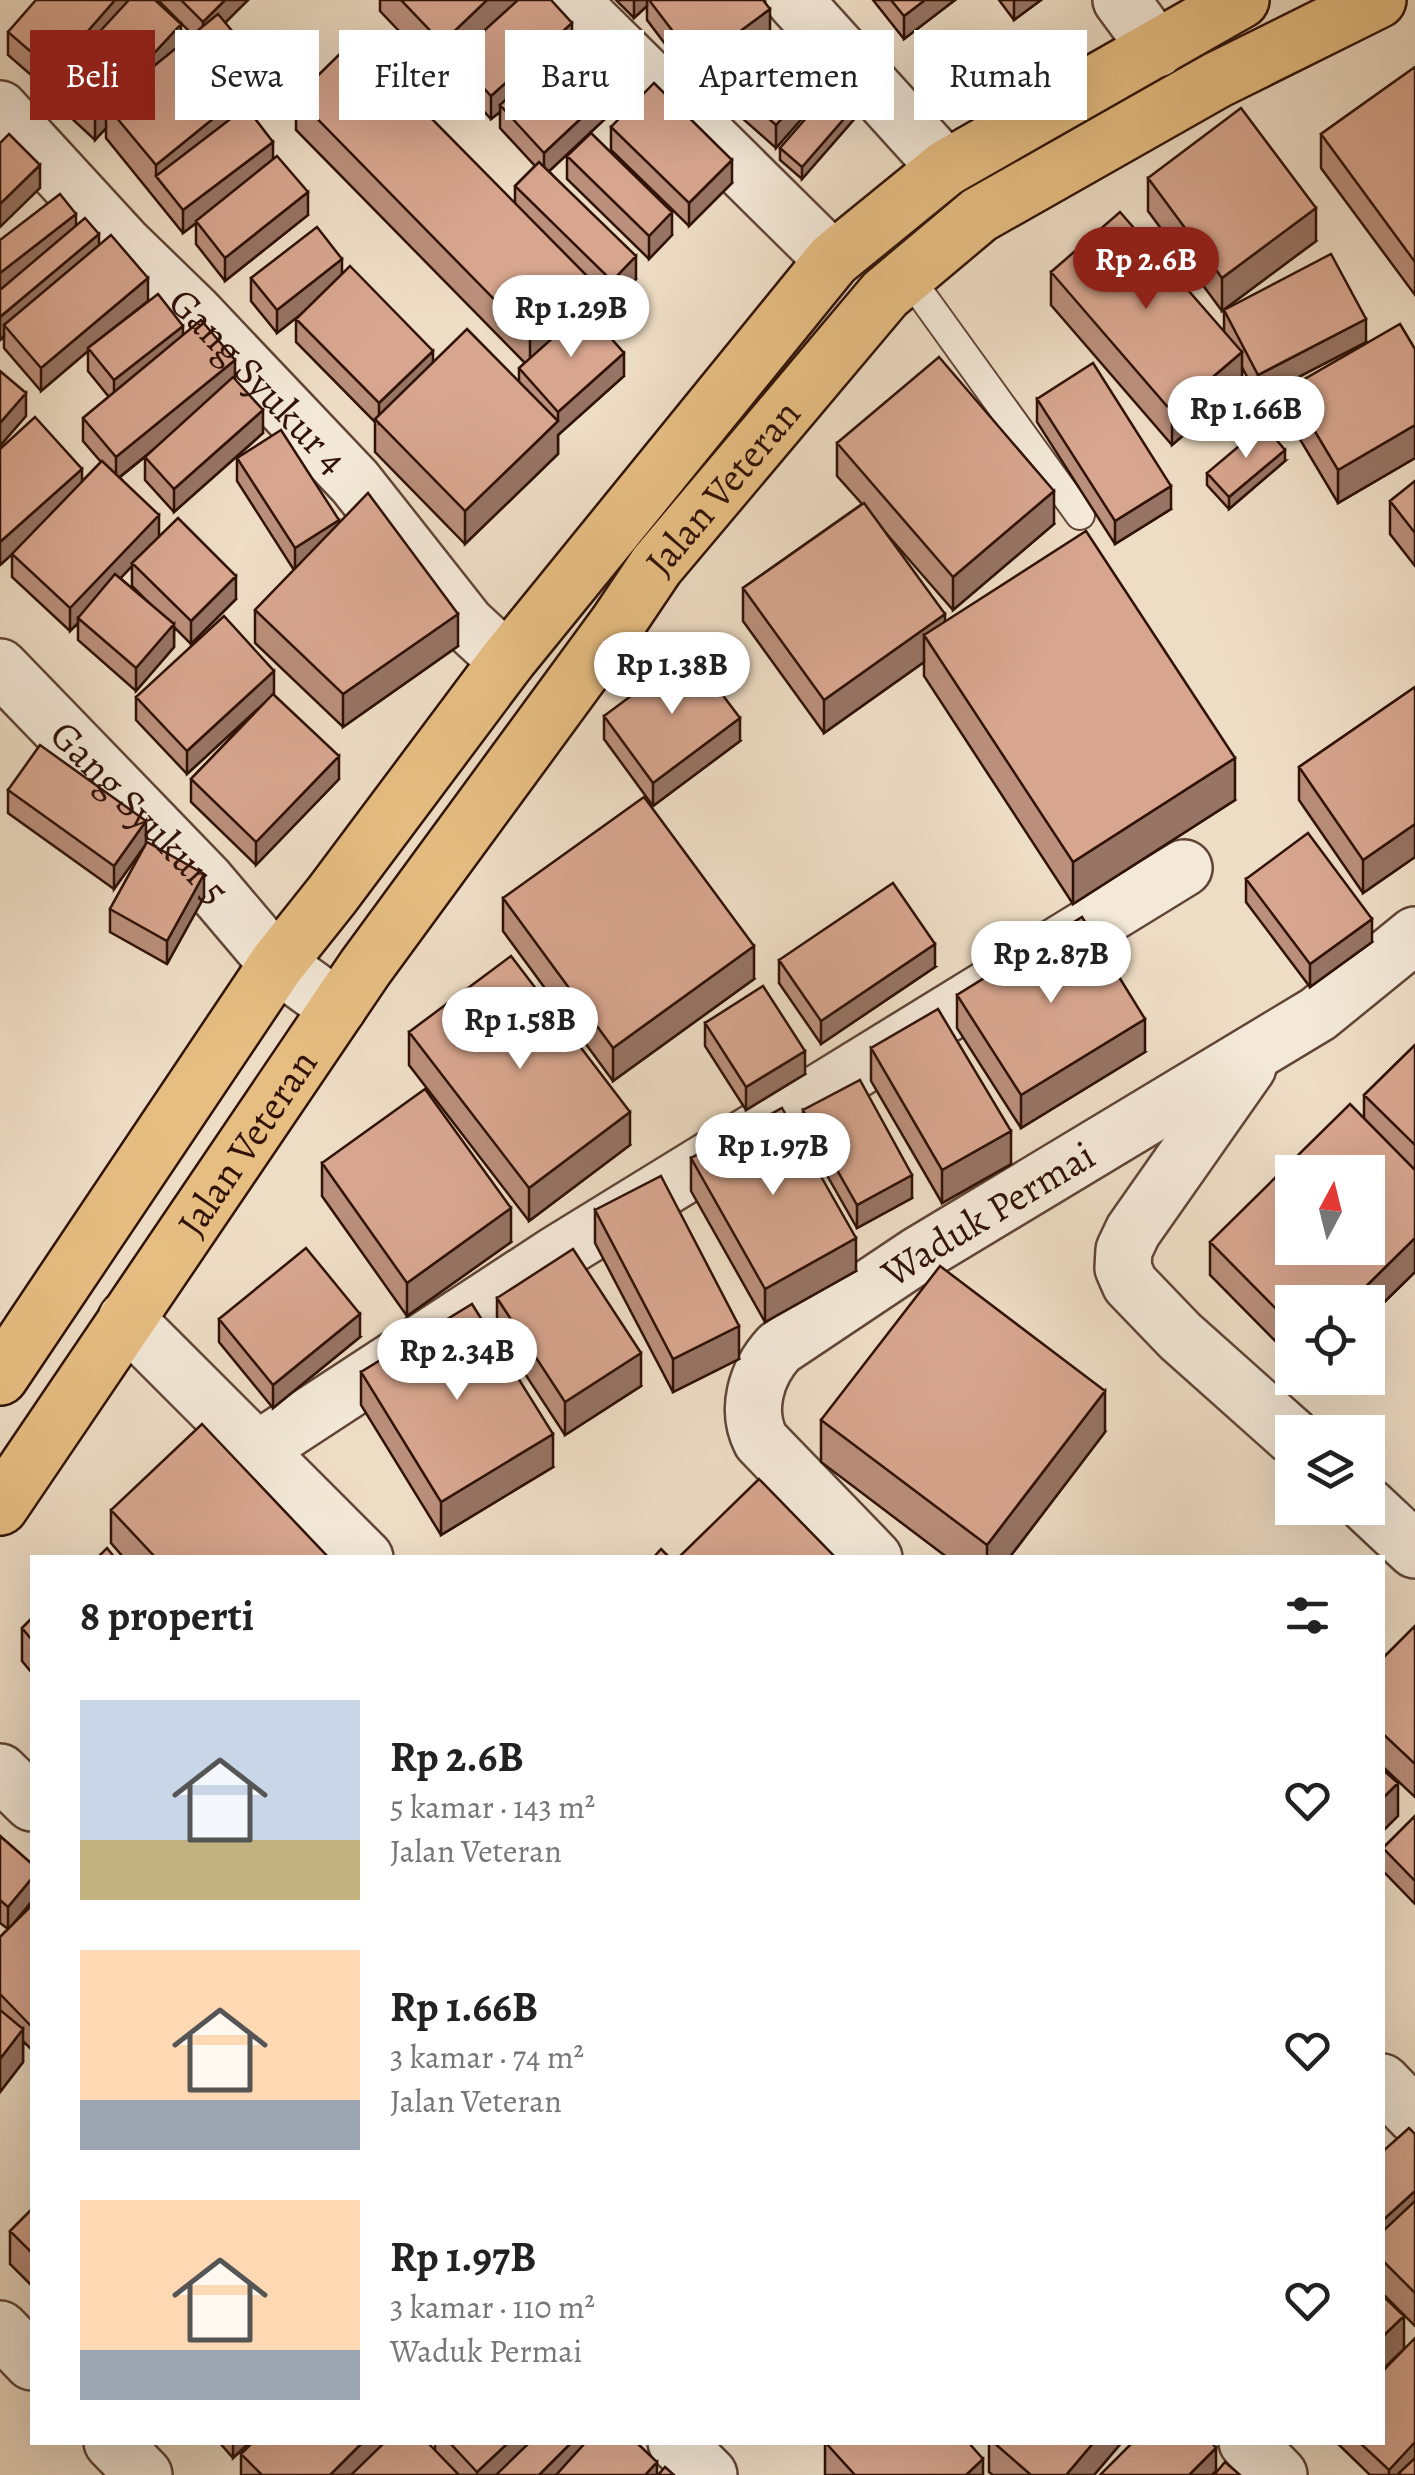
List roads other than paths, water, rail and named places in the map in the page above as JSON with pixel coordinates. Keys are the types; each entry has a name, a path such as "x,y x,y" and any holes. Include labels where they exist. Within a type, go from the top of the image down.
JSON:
{"highway":[{"name":"Jalan Veteran","path":"0,1377 277,964 508,661 833,260 946,168 1241,0"},
{"name":"Jalan Veteran","path":"0,1507 364,968 656,566 884,294 978,215 1217,80 1378,0"}],"street":[{"path":"570,0 833,260"},
{"path":"794,0 946,168"},
{"path":"1121,0 1157,49"},
{"name":"Gang Syukur 4","path":"0,109 125,245 355,482 467,624 508,661"},
{"name":"Gang Syukur 5","path":"0,667 204,879 277,964 338,1008"},
{"path":"257,1450 555,1255 1184,868"},
{"name":"Waduk Permai","path":"871,1555 761,1441 755,1430 756,1387 779,1348 918,1255 1318,1014 1415,935"},
{"path":"1262,1048 1133,1231 1124,1250 1123,1268 1130,1284 1180,1336 1275,1421"},
{"path":"126,1318 361,1555"},
{"path":"1385,1522 1415,1550"},
{"path":"0,1772 30,1801"},
{"path":"1385,2085 1415,2116"},
{"path":"0,2329 30,2360"},
{"path":"115,2445 144,2475"},
{"path":"679,2445 709,2475"},
{"path":"1250,2445 1279,2475"}],"lane":[{"path":"907,275 1080,515"}]}
